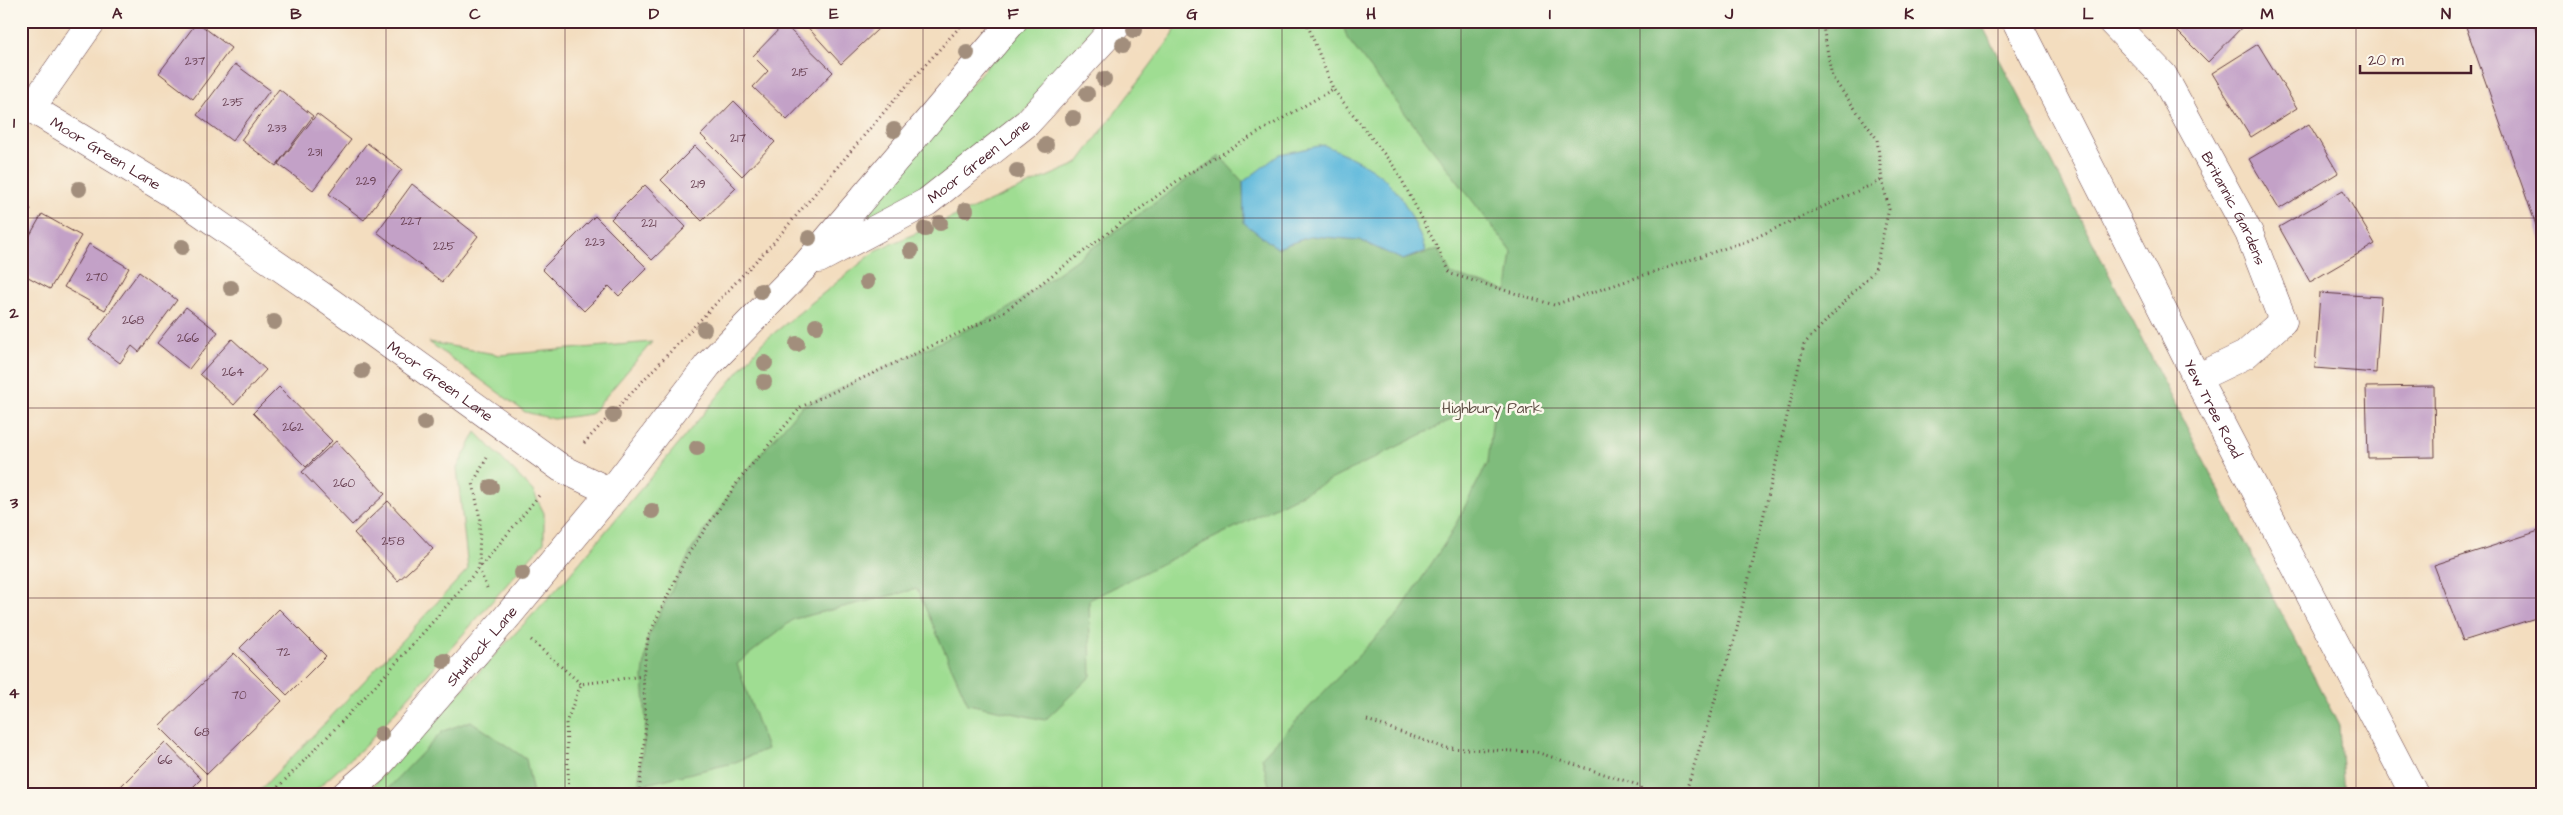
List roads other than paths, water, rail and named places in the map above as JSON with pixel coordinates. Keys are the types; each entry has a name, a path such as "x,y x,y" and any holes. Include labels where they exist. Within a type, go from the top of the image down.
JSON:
{"street":[{"path":"26,104 92,21"},
{"name":"Moor Green Lane","path":"26,104 186,202 337,307 561,468 611,492 708,365 806,266 1013,21"},
{"name":"Moor Green Lane","path":"806,266 927,202 1026,123 1122,21"},
{"name":"Yew Tree Road","path":"2016,21 2197,378 2414,794"},
{"name":"Britannic Gardens","path":"2111,21 2163,75 2249,233 2283,320 2245,355 2197,378"},
{"name":"Shutlock Lane","path":"346,794 375,769 506,618 611,492"}],"water":[{"path":"1324,145 1363,164 1378,173 1390,184 1409,211 1426,251 1403,260 1359,240 1312,236 1277,248 1244,223 1243,182 1280,154"}],"park label":[{"name":"Highbury Park","path":"1492,408"}]}
